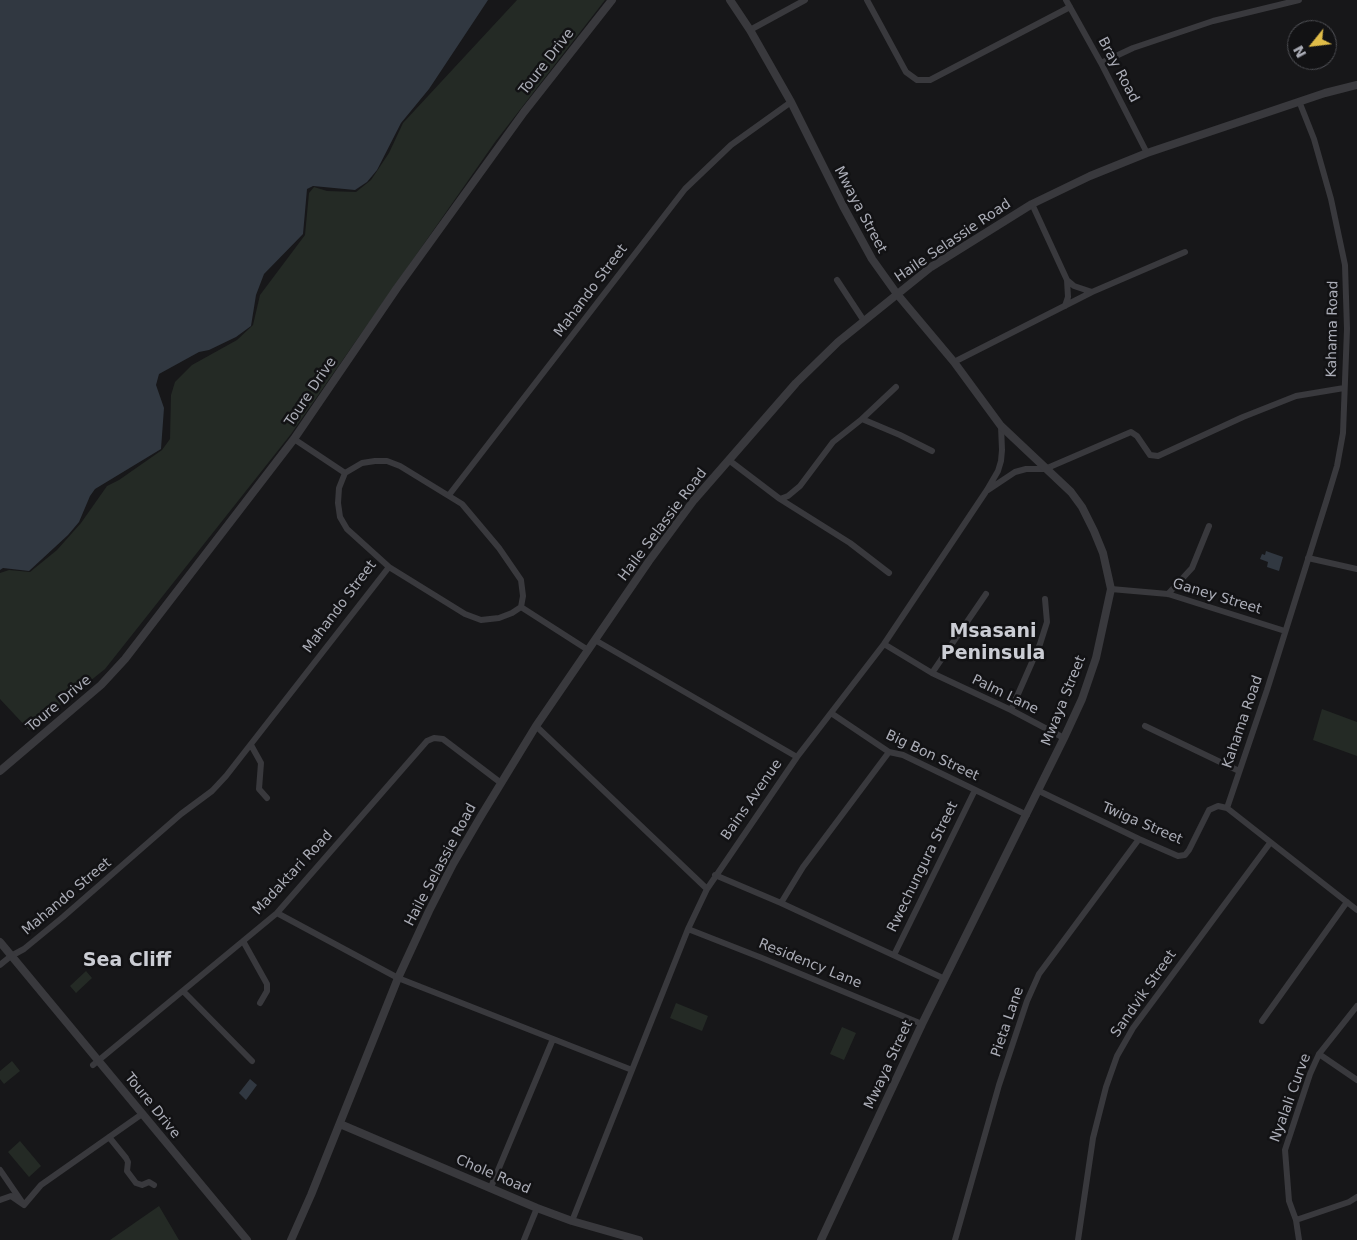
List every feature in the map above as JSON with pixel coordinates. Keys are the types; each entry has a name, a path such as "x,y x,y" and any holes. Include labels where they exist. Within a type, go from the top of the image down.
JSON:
{"street":[{"name":"Toure Drive","path":"0,771 101,686 125,659 294,439 397,288 524,112 612,0"},
{"name":"Mwaya Street","path":"730,0 750,30 791,102 843,206 868,251 897,294 954,362 1001,426 1071,492 1082,507 1103,554 1111,588 1096,658 1082,698 1027,815 922,1024 821,1240"},
{"path":"750,30 805,0"},
{"path":"867,0 906,72 917,80 930,80 1070,7"},
{"name":"Bray Road","path":"1066,0 1147,153"},
{"path":"1101,63 1133,48 1213,21 1299,0"},
{"name":"Haile Selassie Road","path":"291,1240 307,1205 398,978 453,864 536,726 649,561 694,500 730,461 796,383 838,342 897,294 956,251 1032,204 1090,176 1147,153 1299,101 1357,85"},
{"name":"Kahama Road","path":"1227,808 1337,466 1343,433 1347,329 1345,265 1314,139 1299,101"},
{"name":"Mahando Street","path":"449,495 685,189 731,145 791,102"},
{"path":"1032,204 1067,280 1068,297 1065,306"},
{"path":"954,362 1092,292 1185,252"},
{"path":"837,280 864,320"},
{"path":"1067,280 1074,286 1092,292"},
{"path":"780,500 800,486 833,442 862,419 896,387"},
{"path":"987,490 1016,472 1026,469 1045,468 1131,432 1137,436 1150,455 1158,456 1296,396 1344,388"},
{"path":"862,419 900,435 932,452"},
{"name":"Bains Avenue","path":"572,1221 688,929 715,874 797,757 884,644 987,490 998,471 1001,461 1001,426"},
{"path":"294,439 344,473 362,463 387,461 400,466 462,504 521,580 523,596 521,607 499,618 482,620 448,605 389,567"},
{"path":"730,461 780,500 850,543 889,573"},
{"name":"Mahando Street","path":"0,965 64,917 226,776 389,567 347,529 340,516 338,503 339,488 344,473"},
{"path":"1168,594 1192,568 1209,526"},
{"path":"1308,558 1357,569"},
{"name":"Ganey Street","path":"1111,588 1168,594 1285,631"},
{"path":"932,673 986,594"},
{"path":"1011,710 1040,644 1047,622 1045,599"},
{"path":"521,607 588,650"},
{"path":"595,640 797,757"},
{"name":"Palm Lane","path":"884,644 932,673 1011,710 1064,738"},
{"name":"Big Bon Street","path":"831,713 889,752 903,754 1027,815"},
{"path":"536,726 707,889"},
{"path":"1145,726 1239,771"},
{"name":"Madaktari Road","path":"96,1062 277,913 430,739 442,739 501,783"},
{"path":"251,745 261,763 259,789 266,798"},
{"path":"781,903 803,867 889,752"},
{"name":"Rwechungura Street","path":"894,955 975,790"},
{"name":"Twiga Street","path":"1039,790 1178,856 1185,855 1190,850 1209,810 1218,806 1227,808"},
{"path":"1227,808 1357,910"},
{"name":"Pieta Lane","path":"955,1240 1000,1085 1030,994 1039,974 1139,839"},
{"name":"Sandvik Street","path":"1078,1240 1092,1138 1117,1056 1133,1028 1270,843"},
{"path":"715,874 945,979"},
{"path":"1262,1021 1347,902"},
{"path":"277,913 398,978 632,1070"},
{"name":"Residency Lane","path":"688,929 922,1024"},
{"path":"243,941 266,984 267,991 260,1002"},
{"name":"Toure Drive","path":"0,942 96,1062 247,1240"},
{"path":"183,991 252,1061"},
{"name":"Nyalali Curve","path":"1299,1240 1296,1220 1288,1201 1284,1150 1310,1074 1319,1054 1357,1006"},
{"path":"491,1187 553,1039"},
{"path":"1319,1054 1357,1080"},
{"path":"24,1205 41,1185 142,1114"},
{"name":"Chole Road","path":"340,1124 537,1208 572,1221 639,1240"},
{"path":"109,1137 126,1158 128,1171 132,1179 139,1185 150,1182 154,1185"},
{"path":"0,1170 24,1205"},
{"path":"0,1200 11,1196 24,1205"},
{"path":"1296,1220 1349,1202 1357,1197"},
{"path":"524,1240 537,1208"}],"shaded area":[{"path":"0,0 488,0 429,89 401,123 377,170 367,182 355,190 313,186 307,189 303,234 264,274 256,295 251,326 236,337 209,350 199,352 159,374 156,385 164,408 161,449 95,489 79,522 68,535 29,571 3,568 0,570"},
{"path":"517,0 605,0 495,142 291,434 105,669 29,730 0,699 0,573 9,570 30,572 57,550 81,523 107,486 119,480 162,450 170,439 171,395 175,382 192,365 237,340 253,325 260,295 305,235 309,193 314,187 327,191 356,192 371,180 389,153 403,123"},
{"path":"1266,551 1283,557 1279,571 1267,567 1268,562 1260,559 1262,554 1265,555"},
{"path":"1322,709 1357,722 1357,756 1313,740"},
{"path":"86,971 92,978 76,993 70,986"},
{"path":"676,1003 708,1016 702,1031 670,1018"},
{"path":"842,1027 856,1033 844,1060 830,1054"},
{"path":"12,1061 20,1071 4,1084 0,1079 0,1071"},
{"path":"250,1079 257,1085 246,1100 239,1093"},
{"path":"20,1141 41,1166 29,1177 8,1152"},
{"path":"159,1206 179,1240 110,1240"}],"district":[{"name":"Msasani Peninsula","path":"993,643"},
{"name":"Sea Cliff","path":"127,961"}]}
